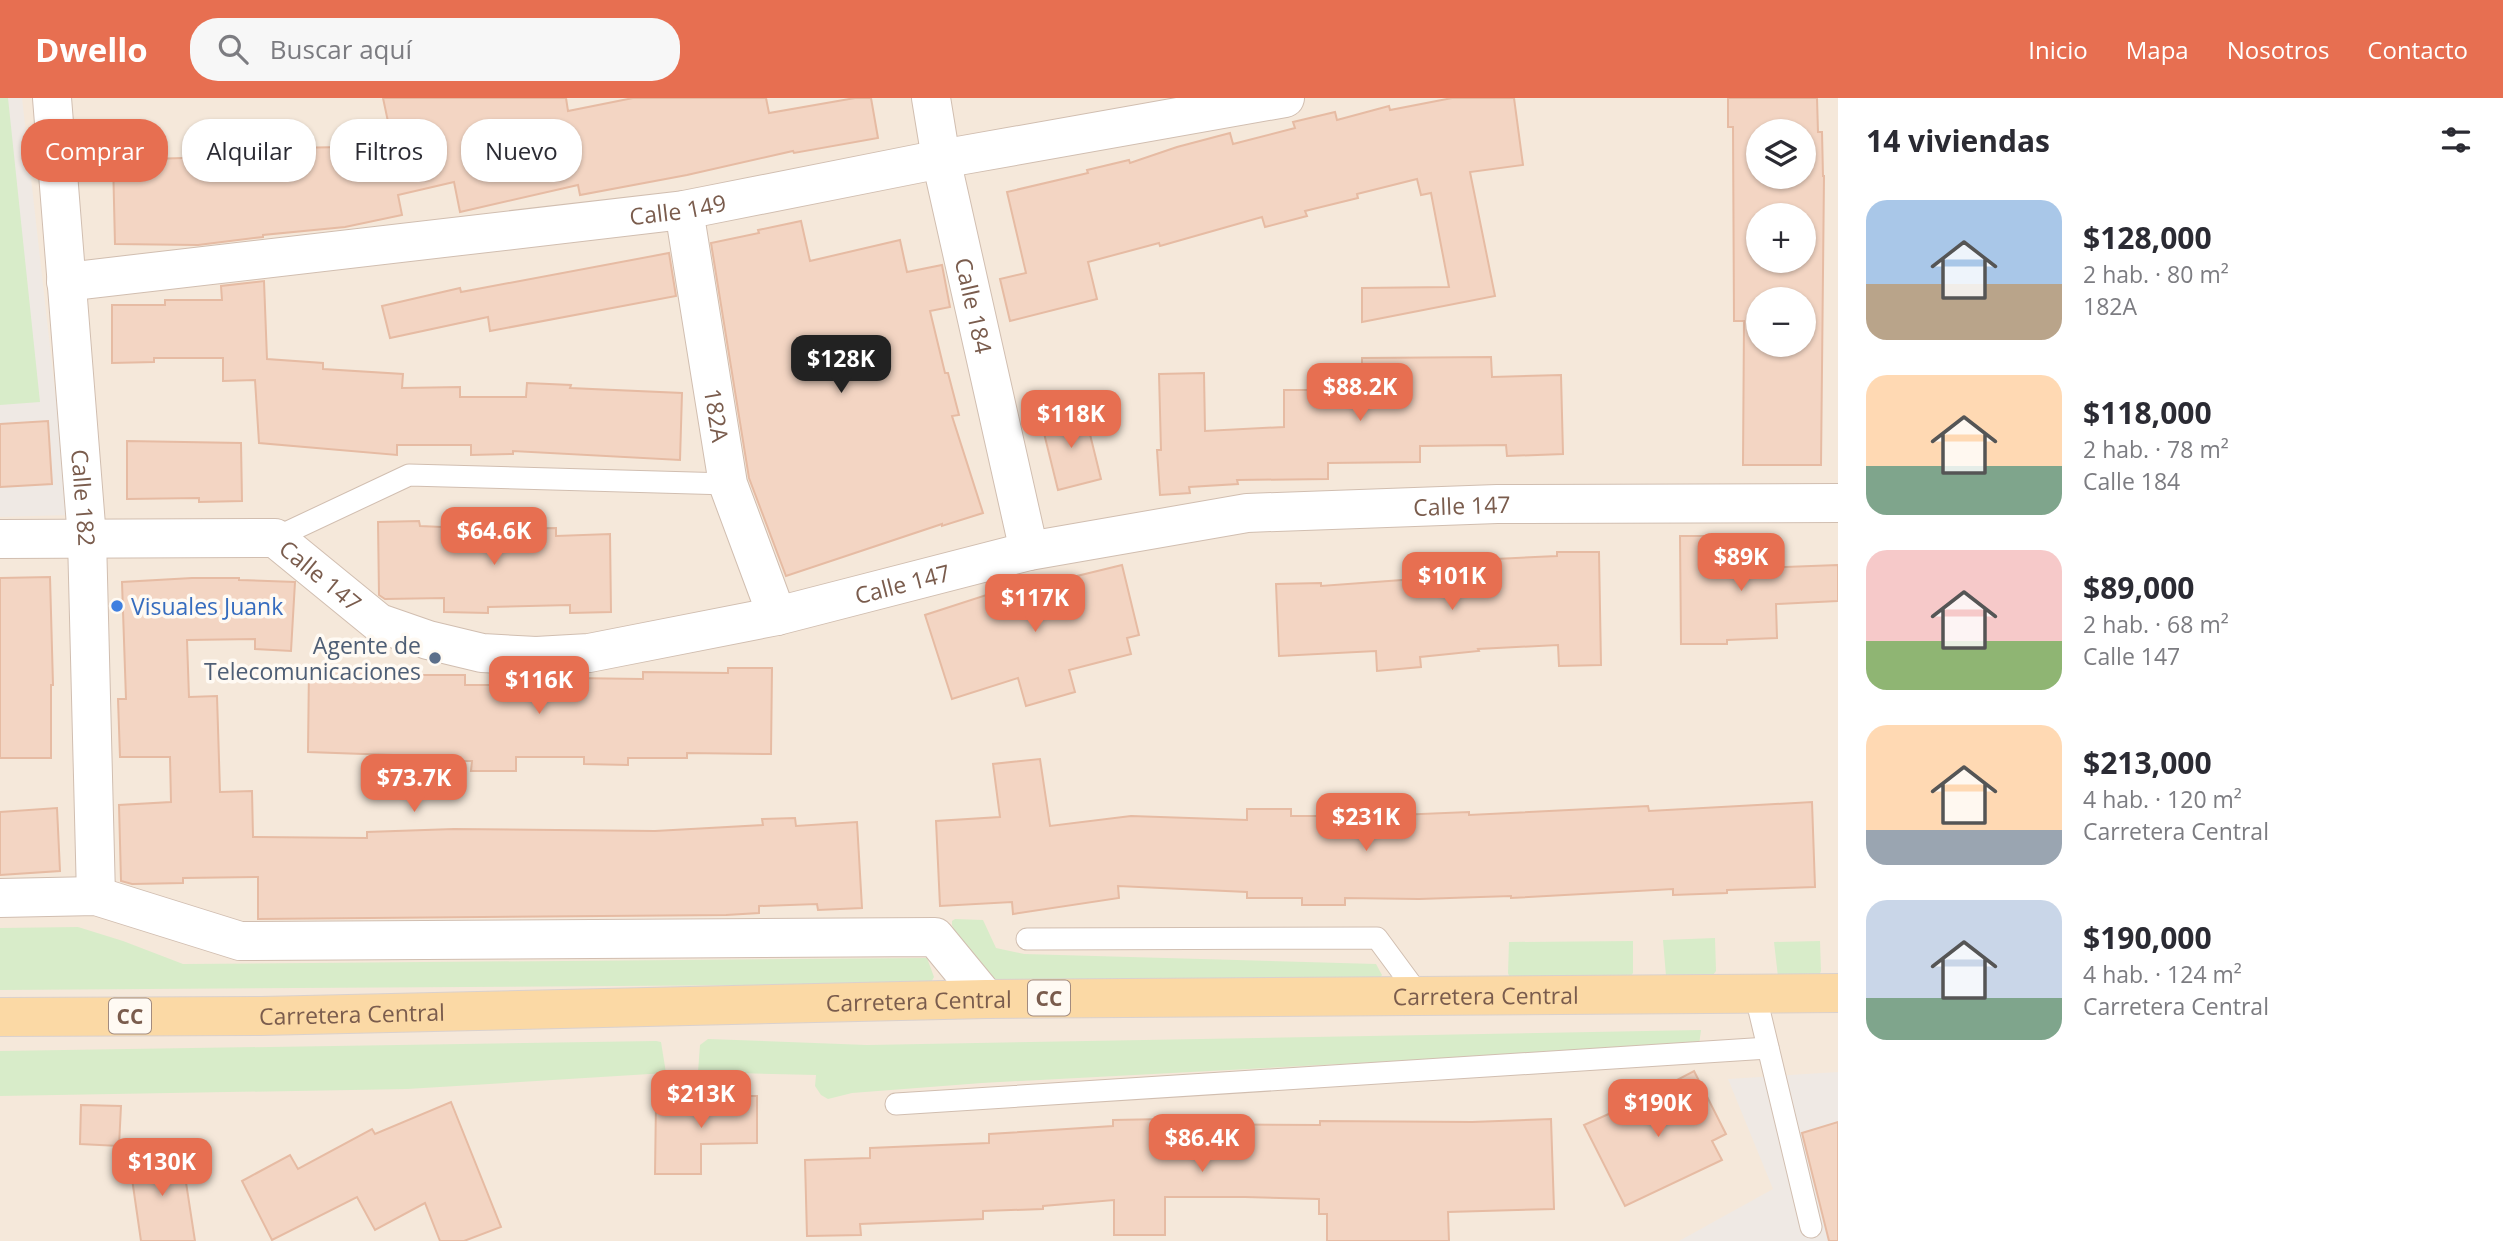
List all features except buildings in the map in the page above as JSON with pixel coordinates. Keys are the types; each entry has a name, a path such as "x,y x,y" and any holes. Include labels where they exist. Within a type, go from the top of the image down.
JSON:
{"main road":[{"name":"Carretera Central","path":"0,1017 261,1016 986,999 1838,993"}],"street":[{"name":"Calle 182","path":"52,98 87,538 96,896"},
{"name":"Calle 184","path":"931,98 941,159 1029,551"},
{"name":"Calle 149","path":"66,282 684,210 941,159 1285,98"},
{"name":"182А","path":"684,210 728,484 777,615"},
{"name":"Calle 147","path":"0,539 275,538 379,623 428,640 482,653 536,656 589,653 777,615 1029,551 1247,513 1497,504 1838,503"},
{"path":"0,898 96,896 240,941 935,937 986,999"}],"lane":[{"path":"275,538 409,475 728,484"},
{"path":"1027,939 1377,938 1419,995"},
{"path":"1755,993 1811,1227"},
{"path":"896,1104 1768,1048"}],"shaded area":[{"path":"0,98 1838,98 1838,1241 0,1241"},
{"path":"0,98 22,98 24,119 21,119 21,182 31,182 69,515 0,517"},
{"path":"1838,1072 1838,1241 1679,1241 1773,1189 1728,1079"}],"green space":[{"path":"0,98 8,98 40,402 0,405"},
{"path":"955,919 983,920 996,948 1024,954 1376,964 1382,975 1379,979 986,981 965,953 952,925"},
{"path":"78,927 183,964 927,958 934,977 930,984 0,990 0,928"},
{"path":"1715,938 1716,971 1713,975 1666,976 1663,940"},
{"path":"1633,941 1633,973 1630,977 1510,978 1508,973 1509,942"},
{"path":"1820,941 1819,976 1778,977 1774,942"},
{"path":"1701,1030 1699,1045 982,1083 852,1093 828,1099 821,1095 815,1086 816,1075 698,1072 700,1045 708,1039 867,1045"},
{"path":"661,1042 666,1073 407,1089 0,1096 0,1051"}],"place":[{"name":"Visuales Juank","path":"117,606"},
{"name":"Agente de Telecomunicaciones","path":"435,658"}]}
